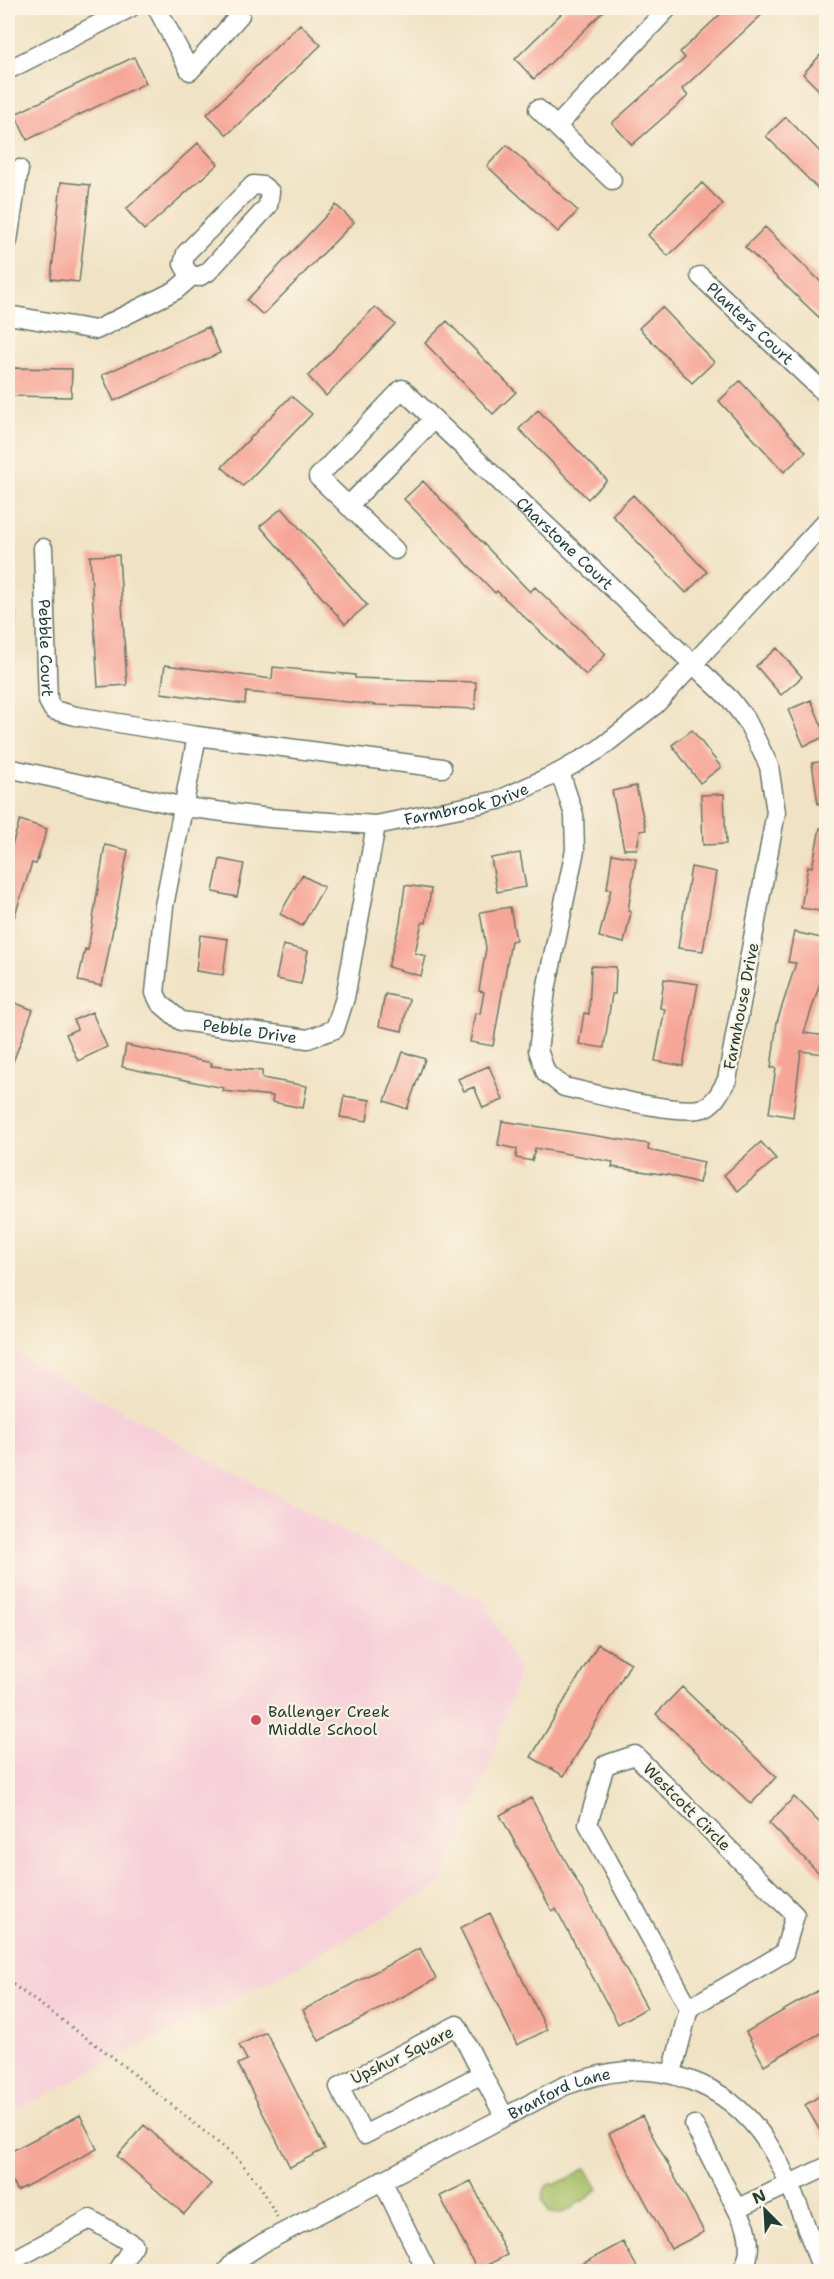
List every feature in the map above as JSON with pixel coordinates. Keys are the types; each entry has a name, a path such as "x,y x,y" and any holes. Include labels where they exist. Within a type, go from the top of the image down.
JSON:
{"street":[{"path":"8,70 130,8"},
{"path":"157,8 190,71 240,15 232,8"},
{"path":"557,126 668,8"},
{"path":"538,109 612,180"},
{"path":"8,241 19,169"},
{"path":"8,315 96,330 176,290 192,276 204,275 208,272 268,206 271,197 267,188 258,185 249,188 186,253 184,269 192,276"},
{"name":"Planters Court","path":"700,276 826,394"},
{"name":"Charstone Court","path":"395,550 318,477 402,389 694,666"},
{"path":"348,506 434,419"},
{"name":"Farmbrook Drive","path":"8,768 185,807 270,818 376,825 499,800 560,772 598,750 656,705 826,521"},
{"name":"Pebble Court","path":"43,548 48,701 53,710 76,716 197,736 442,768"},
{"name":"Farmhouse Drive","path":"560,772 574,815 575,850 546,990 538,1050 540,1062 552,1081 564,1087 664,1107 702,1108 713,1102 727,1080 776,812 769,765 747,721 730,699 694,666"},
{"path":"185,807 197,736"},
{"name":"Pebble Drive","path":"185,807 164,906 155,993 160,1003 181,1021 308,1039 335,1029 345,998 376,825"},
{"name":"Westcott Circle","path":"635,1755 795,1915 784,1953 688,2007 588,1824 605,1765 635,1755"},
{"path":"672,2073 688,2007"},
{"name":"Upshur Square","path":"482,2074 364,2135 339,2086 457,2025 504,2116"},
{"name":"Branford Lane","path":"226,2271 234,2262 263,2243 564,2086 590,2076 631,2070 672,2073 709,2086 746,2113 769,2145 789,2186 823,2271"},
{"path":"694,2125 738,2208 750,2241 749,2255 740,2271"},
{"path":"738,2208 826,2168"},
{"path":"382,2180 427,2271"},
{"path":"8,2263 90,2219 134,2245 116,2271"}],"path":[{"path":"8,1981 110,2055 238,2159 261,2187 278,2219"}],"shaded area":[{"name":"Ballenger Creek Middle School","path":"8,1349 299,1508 485,1602 519,1672 489,1767 441,1884 281,1975 8,2114"}],"green space":[{"path":"12,565 14,628 8,628 8,566"},
{"path":"586,2168 598,2189 566,2212 550,2213 542,2199 545,2188 549,2184 565,2180"}],"building":[{"path":"567,8 607,8 534,79 515,59"},
{"path":"727,8 769,8 682,89 688,96 632,145 612,123 685,58 680,52"},
{"path":"300,24 321,45 227,135 207,114"},
{"path":"826,49 826,97 803,74"},
{"path":"134,57 146,83 27,140 15,114"},
{"path":"786,117 826,158 826,197 766,136"},
{"path":"198,143 218,164 144,230 126,209"},
{"path":"507,145 578,211 558,232 487,166"},
{"path":"61,182 90,185 79,282 51,279"},
{"path":"702,183 723,204 668,256 648,235"},
{"path":"336,205 354,222 263,315 247,300"},
{"path":"765,227 826,287 826,324 745,247"},
{"path":"375,307 395,324 326,396 308,376"},
{"path":"662,307 714,362 692,383 639,328"},
{"path":"447,321 516,392 493,414 425,343"},
{"path":"208,327 220,353 114,401 102,375"},
{"path":"8,368 72,369 71,397 8,396"},
{"path":"740,381 806,452 784,472 719,401"},
{"path":"291,396 312,414 243,486 222,467"},
{"path":"538,410 607,480 588,499 519,429"},
{"path":"423,481 530,592 535,587 606,654 586,675 497,591 495,593 404,499"},
{"path":"633,495 707,572 686,593 612,515"},
{"path":"282,508 367,605 345,624 260,526"},
{"path":"119,555 127,685 98,687 90,556"},
{"path":"777,648 802,677 781,695 756,666"},
{"path":"165,665 272,679 273,667 355,675 355,678 476,682 475,709 377,705 246,692 245,704 161,693"},
{"path":"811,700 826,736 804,746 788,710"},
{"path":"692,730 721,767 700,783 672,745"},
{"path":"826,761 826,804 818,804 812,763"},
{"path":"636,786 646,830 640,831 637,849 624,849 612,791"},
{"path":"724,794 726,844 703,845 701,795"},
{"path":"20,820 47,829 36,864 32,863 10,930 8,929 8,857"},
{"path":"820,828 826,828 826,912 801,908 808,866 812,867"},
{"path":"105,845 128,850 102,986 78,981 85,949 88,950"},
{"path":"520,853 526,887 497,892 491,858"},
{"path":"612,854 636,858 628,911 631,912 624,943 599,937 611,889 607,889"},
{"path":"220,859 244,864 237,897 213,892"},
{"path":"691,867 716,872 703,951 678,948"},
{"path":"302,875 324,887 302,926 280,914"},
{"path":"405,885 431,889 426,923 422,922 415,953 426,956 421,976 388,967 400,923"},
{"path":"510,907 516,940 511,941 493,1046 470,1042 475,1013 480,1014 484,992 479,991 486,948 480,912"},
{"path":"794,932 826,939 820,983 804,1033 826,1036 826,1039 824,1054 801,1051 793,1117 769,1113 776,1068 771,1068 777,1022 796,963 788,962"},
{"path":"200,935 228,939 223,975 196,971"},
{"path":"283,945 308,951 301,984 276,979"},
{"path":"591,966 616,967 615,994 612,994 604,1048 579,1044 584,1013 589,1014"},
{"path":"664,979 698,984 683,1066 655,1061 665,1009 660,1008"},
{"path":"385,994 409,999 402,1031 379,1026"},
{"path":"8,1000 33,1010 9,1072 8,1072"},
{"path":"92,1012 107,1047 78,1061 66,1034 77,1029 74,1020"},
{"path":"126,1045 212,1063 211,1066 262,1071 262,1078 307,1086 303,1108 272,1102 273,1096 223,1091 224,1088 122,1067"},
{"path":"403,1052 425,1059 407,1109 385,1101"},
{"path":"489,1066 503,1100 483,1108 474,1087 464,1091 458,1079"},
{"path":"344,1096 370,1100 367,1121 340,1117"},
{"path":"502,1121 649,1144 648,1150 704,1162 699,1183 668,1175 612,1167 613,1162 535,1148 532,1161 516,1158 517,1149 498,1145"},
{"path":"761,1142 776,1159 738,1191 724,1175"},
{"path":"598,1644 631,1663 564,1776 531,1757"},
{"path":"682,1687 776,1777 751,1804 656,1714"},
{"path":"794,1797 826,1829 826,1880 769,1823"},
{"path":"531,1798 647,2008 618,2024 556,1909 552,1911 500,1815"},
{"path":"490,1913 547,2030 517,2045 460,1928"},
{"path":"420,1948 436,1979 319,2041 303,2010"},
{"path":"826,1986 826,2030 764,2065 746,2032"},
{"path":"266,2032 325,2149 290,2167 238,2064 247,2060 239,2045"},
{"path":"826,2092 826,2141 805,2105"},
{"path":"80,2115 97,2149 17,2191 8,2173 8,2153"},
{"path":"642,2116 704,2232 671,2249 609,2134"},
{"path":"144,2125 211,2184 184,2214 117,2156"},
{"path":"471,2181 507,2255 477,2270 440,2196"},
{"path":"623,2242 639,2271 569,2271"}],"place":[{"name":"Ballenger Creek Middle School","path":"256,1720"}]}
